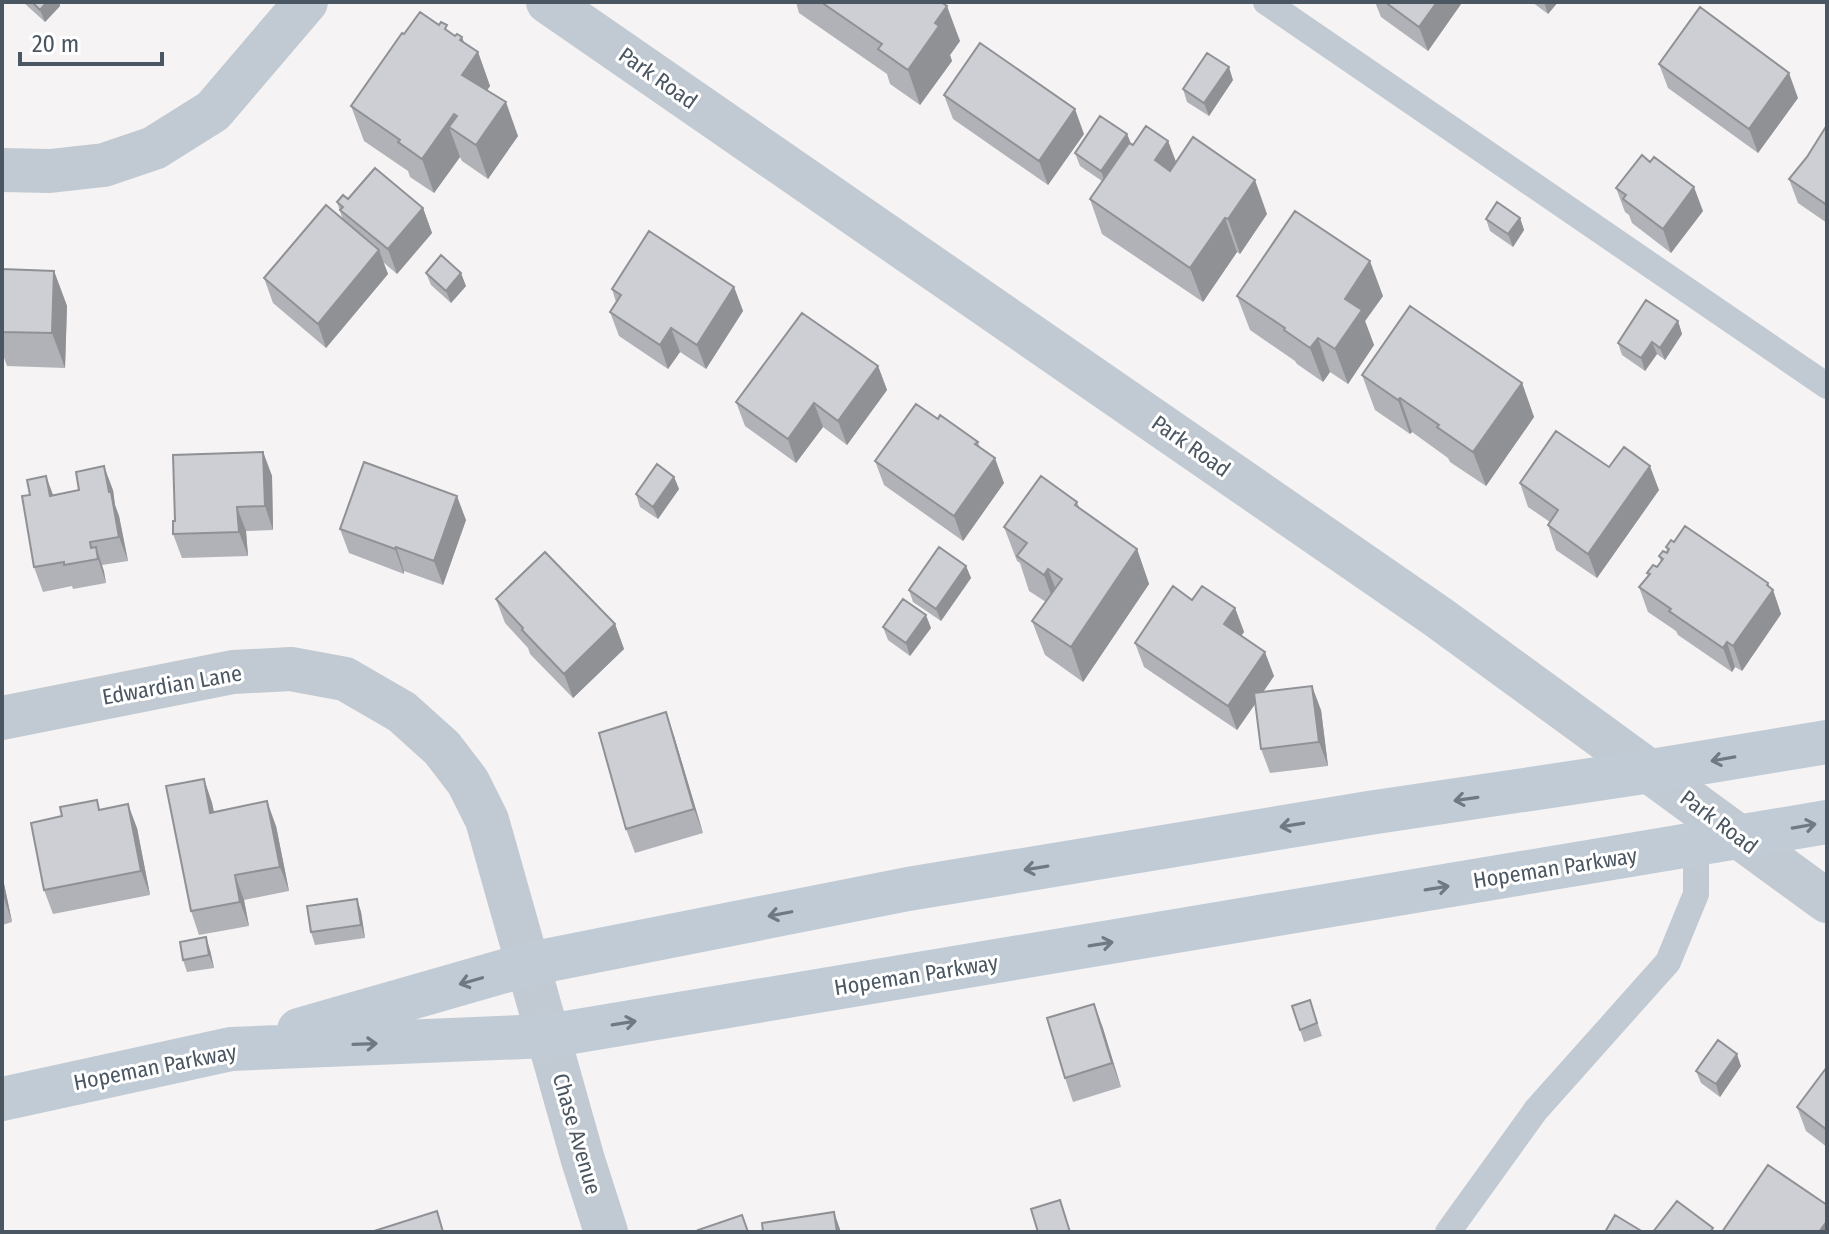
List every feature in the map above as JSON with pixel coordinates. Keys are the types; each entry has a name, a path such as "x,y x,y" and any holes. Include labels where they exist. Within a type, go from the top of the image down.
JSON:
{"main road":[{"path":"231,1049 529,964 908,889 1827,742"},
{"name":"Hopeman Parkway","path":"2,1099 231,1049 548,1036 1827,822"}],"street":[{"path":"2,170 50,171 104,165 154,148 213,111 306,2"},
{"name":"Park Road","path":"548,2 1438,617 1651,771 1717,841 1827,901"},
{"name":"Edwardian Lane","path":"2,718 233,672 291,669 345,679 402,712 442,748 468,782 487,820 548,1036"},
{"name":"Chase Avenue","path":"548,1036 606,1232"}],"lane":[{"path":"1266,2 1827,386"},
{"path":"1448,1232 1536,1110 1668,962 1717,841"}],"building":[{"path":"32,2 47,2 40,10"},
{"path":"821,2 941,2 947,6 935,23 939,26 908,70 878,49 882,44"},
{"path":"1385,2 1437,2 1419,27"},
{"path":"1700,7 1789,73 1749,129 1659,64"},
{"path":"420,12 439,25 441,22 447,25 445,29 462,37 460,40 478,52 462,75 506,102 476,145 449,127 457,116 454,114 422,159 351,106"},
{"path":"980,43 1075,109 1039,161 944,95"},
{"path":"1207,53 1229,67 1204,103 1183,89"},
{"path":"1100,116 1127,134 1101,171 1075,153"},
{"path":"1827,125 1827,205 1789,179"},
{"path":"1146,126 1168,141 1155,160 1170,171 1193,137 1255,180 1190,268 1090,199 1129,143 1133,145"},
{"path":"1642,155 1650,162 1654,157 1694,187 1663,229 1623,199 1626,195 1616,188"},
{"path":"375,168 423,208 388,249 340,210 343,207 337,202 343,195 348,199"},
{"path":"1497,202 1520,218 1508,234 1486,219"},
{"path":"326,205 379,250 318,324 264,278"},
{"path":"1295,211 1370,261 1345,299 1362,310 1335,349 1318,338 1310,348 1237,296"},
{"path":"649,231 734,287 697,345 671,328 660,345 610,312 621,295 612,289"},
{"path":"441,255 461,273 446,291 426,273"},
{"path":"2,269 54,271 52,333 2,332"},
{"path":"1646,300 1678,321 1660,348 1652,342 1641,358 1618,343"},
{"path":"1410,306 1522,383 1473,452 1437,427 1439,425 1362,375"},
{"path":"802,313 878,366 838,421 814,403 788,439 736,402"},
{"path":"916,404 938,419 940,415 995,458 954,516 875,461"},
{"path":"1556,431 1609,467 1624,447 1650,466 1588,554 1548,525 1558,510 1520,483"},
{"path":"263,452 265,506 237,507 239,532 173,534 173,455"},
{"path":"364,462 457,496 434,561 340,529"},
{"path":"657,464 674,477 653,507 636,494"},
{"path":"104,466 119,537 90,542 91,548 96,547 98,559 34,567 22,496 30,495 27,480 46,476 50,496 79,490 76,472"},
{"path":"1041,476 1077,502 1075,505 1137,549 1071,647 1032,621 1062,579 1048,569 1044,575 1017,556 1027,543 1004,527"},
{"path":"1685,526 1768,583 1773,590 1733,646 1727,642 1723,648 1639,587 1653,565 1657,567 1663,559 1659,556 1663,551 1667,553 1669,549 1666,547 1671,540 1674,542"},
{"path":"939,547 966,566 936,609 909,590"},
{"path":"545,552 615,624 564,674 496,599"},
{"path":"1173,586 1192,600 1202,586 1235,608 1224,624 1265,652 1228,706 1135,643"},
{"path":"903,599 926,615 906,643 883,627"},
{"path":"1312,686 1319,742 1261,749 1254,693"},
{"path":"666,712 694,809 626,829 599,733"},
{"path":"204,779 210,813 267,801 280,867 235,875 240,902 191,911 166,786"},
{"path":"97,800 99,810 128,804 141,871 44,890 31,823 62,816 60,807"},
{"path":"357,899 361,925 311,932 307,906"},
{"path":"206,937 209,955 183,960 180,942"},
{"path":"1310,1000 1317,1023 1300,1030 1292,1006"},
{"path":"1094,1004 1112,1063 1065,1078 1047,1018"},
{"path":"1718,1040 1737,1054 1716,1084 1696,1071"},
{"path":"1827,1067 1827,1130 1797,1107"},
{"path":"1768,1165 1827,1205 1827,1221 1819,1232 1722,1232"},
{"path":"1060,1200 1070,1232 1038,1232 1031,1209"},
{"path":"1677,1201 1713,1228 1710,1232 1653,1232"},
{"path":"437,1211 443,1232 371,1232"},
{"path":"834,1212 837,1232 763,1232 762,1223"},
{"path":"742,1215 748,1232 698,1230"},
{"path":"1615,1215 1643,1232 1605,1232"}]}
